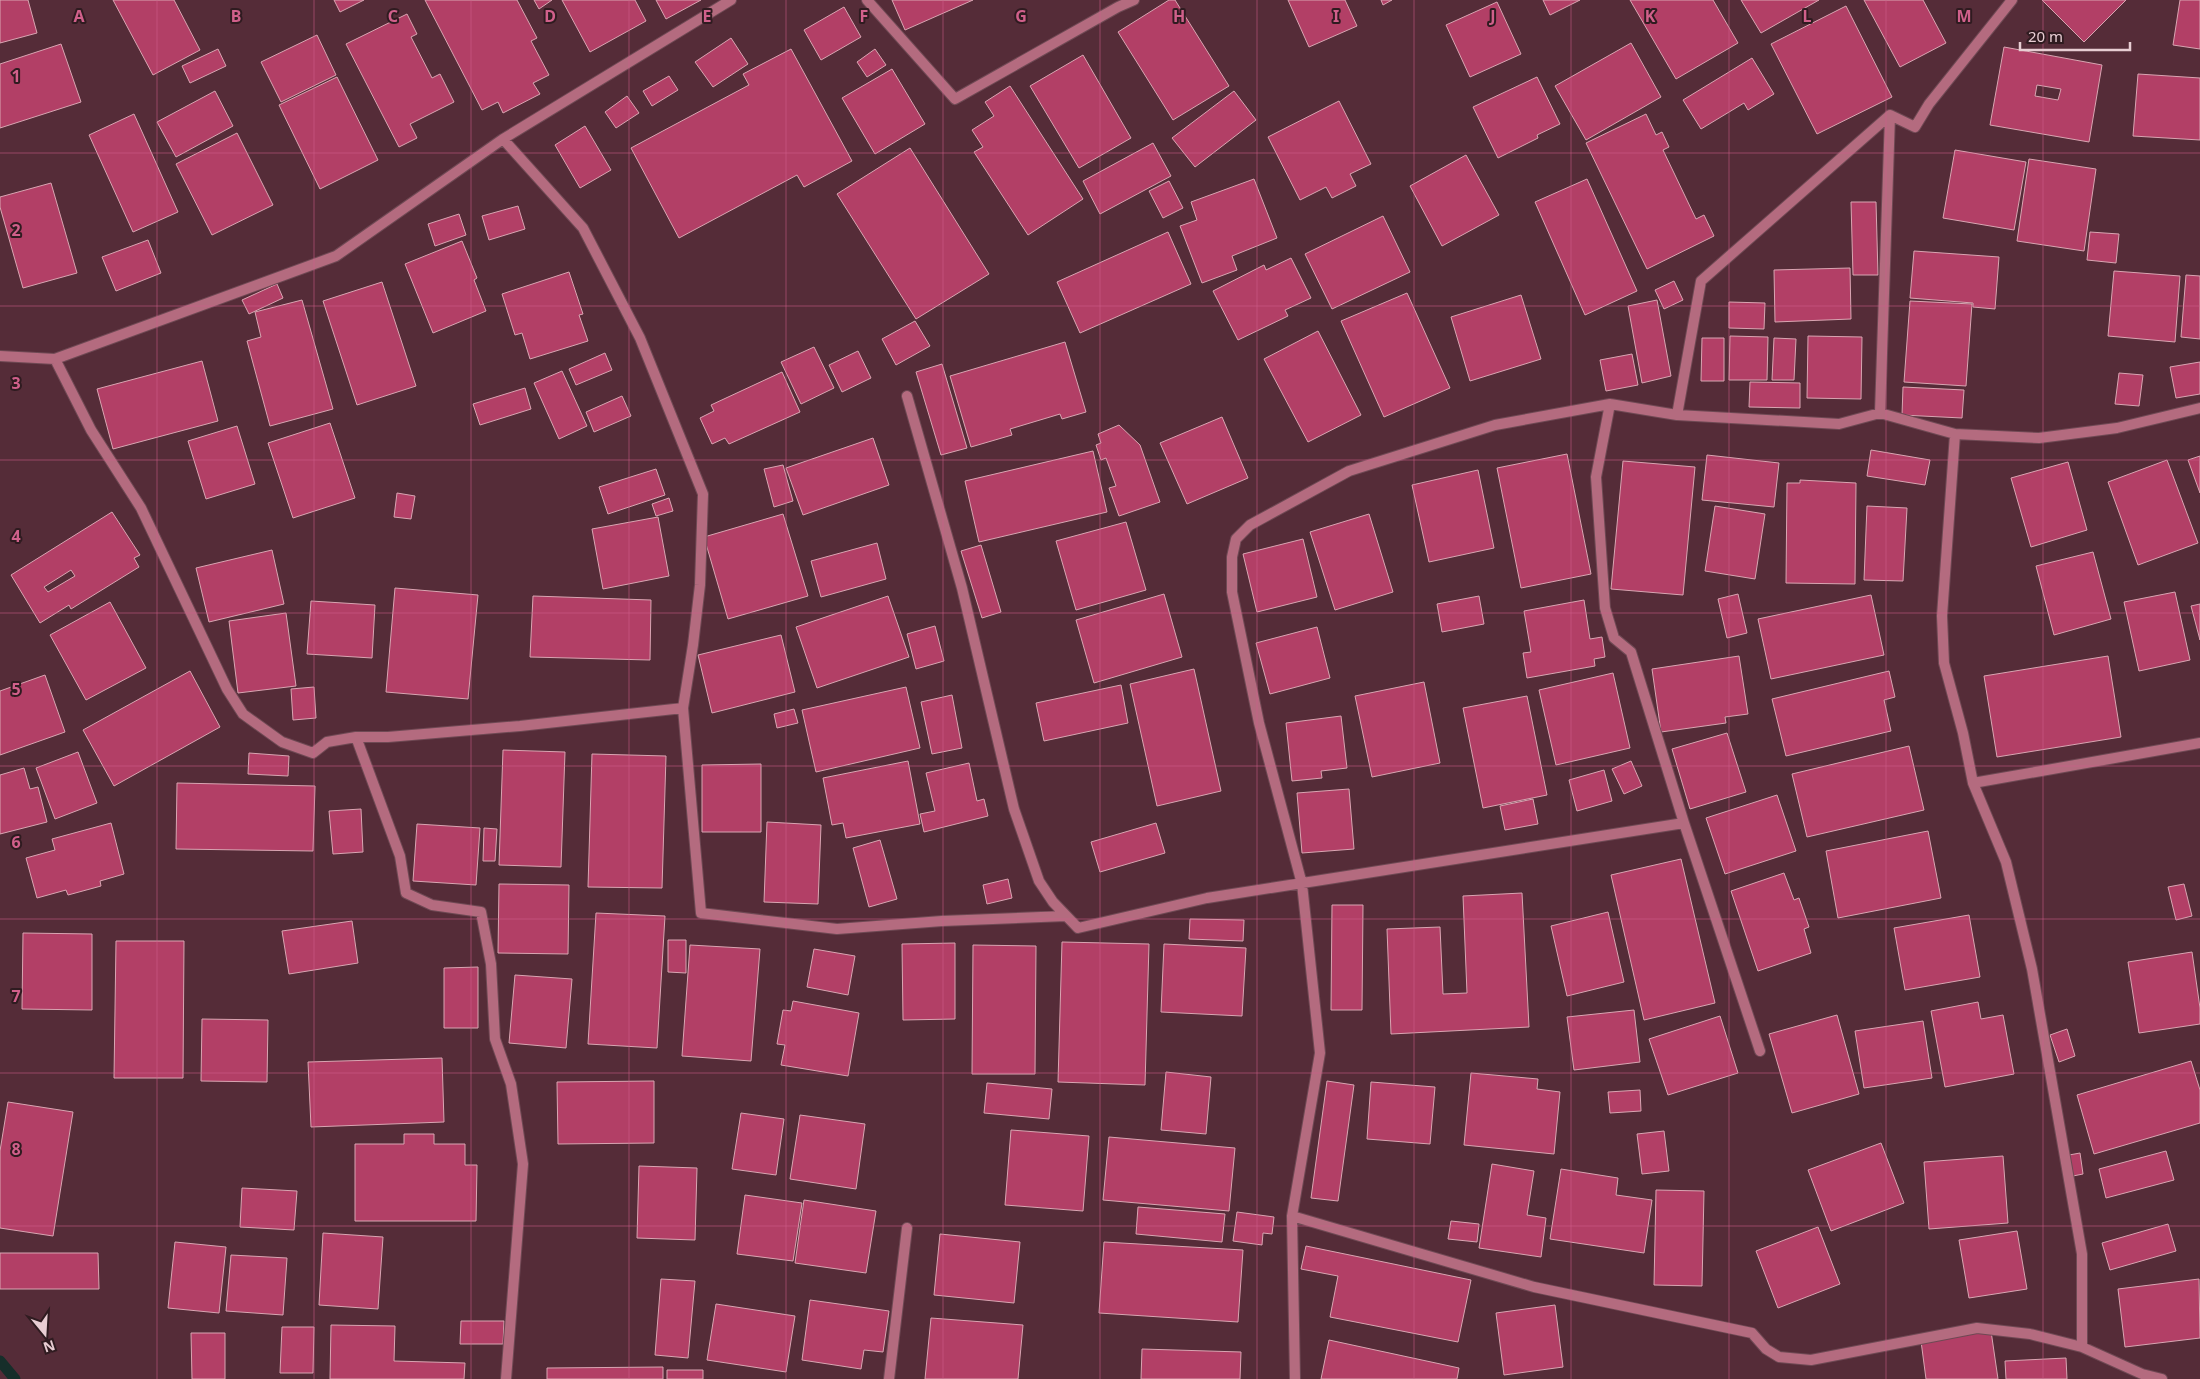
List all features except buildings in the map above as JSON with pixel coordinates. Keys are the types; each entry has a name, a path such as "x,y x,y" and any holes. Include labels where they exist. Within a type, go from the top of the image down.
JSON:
{"street":[{"path":"0,356 55,359 336,256 503,139 731,0"},
{"path":"867,0 955,99 1118,7 1134,0"},
{"path":"1890,115 1915,127 1929,104 2012,0"},
{"path":"1880,413 1890,115"},
{"path":"1677,415 1701,281 1890,115"},
{"path":"503,139 583,228 640,338 703,494 700,585 694,645 683,708 701,913 837,929 942,920 1066,916"},
{"path":"55,359 91,430 140,508 227,689 243,714 282,742 313,753 327,742 356,737 388,737 510,727 683,708"},
{"path":"908,396 962,588 1014,809 1039,881 1053,902 1078,928 1208,898 1684,824"},
{"path":"1610,404 1596,477 1605,608 1614,638 1631,652 1684,824 1760,1051"},
{"path":"1295,1379 1292,1216 1320,1052 1302,884 1259,723 1232,592 1232,557 1236,539 1250,525 1349,472 1495,425 1610,404 1677,415 1839,424 1880,413 1955,434 2039,438 2117,428 2200,408"},
{"path":"1955,434 1942,616 1944,664 1963,733 1973,783 2006,862 2032,969 2082,1254 2082,1347"},
{"path":"356,737 400,856 406,893 432,905 481,912 491,964 495,1039 511,1084 522,1164 506,1379"},
{"path":"1973,783 2200,743"},
{"path":"1292,1216 1534,1288 1752,1333 1766,1349 1779,1357 1811,1360 1977,1328 2030,1334 2082,1347 2142,1374 2162,1379"},
{"path":"889,1379 907,1228"}],"waterway":[{"path":"0,1361 15,1379"}]}
